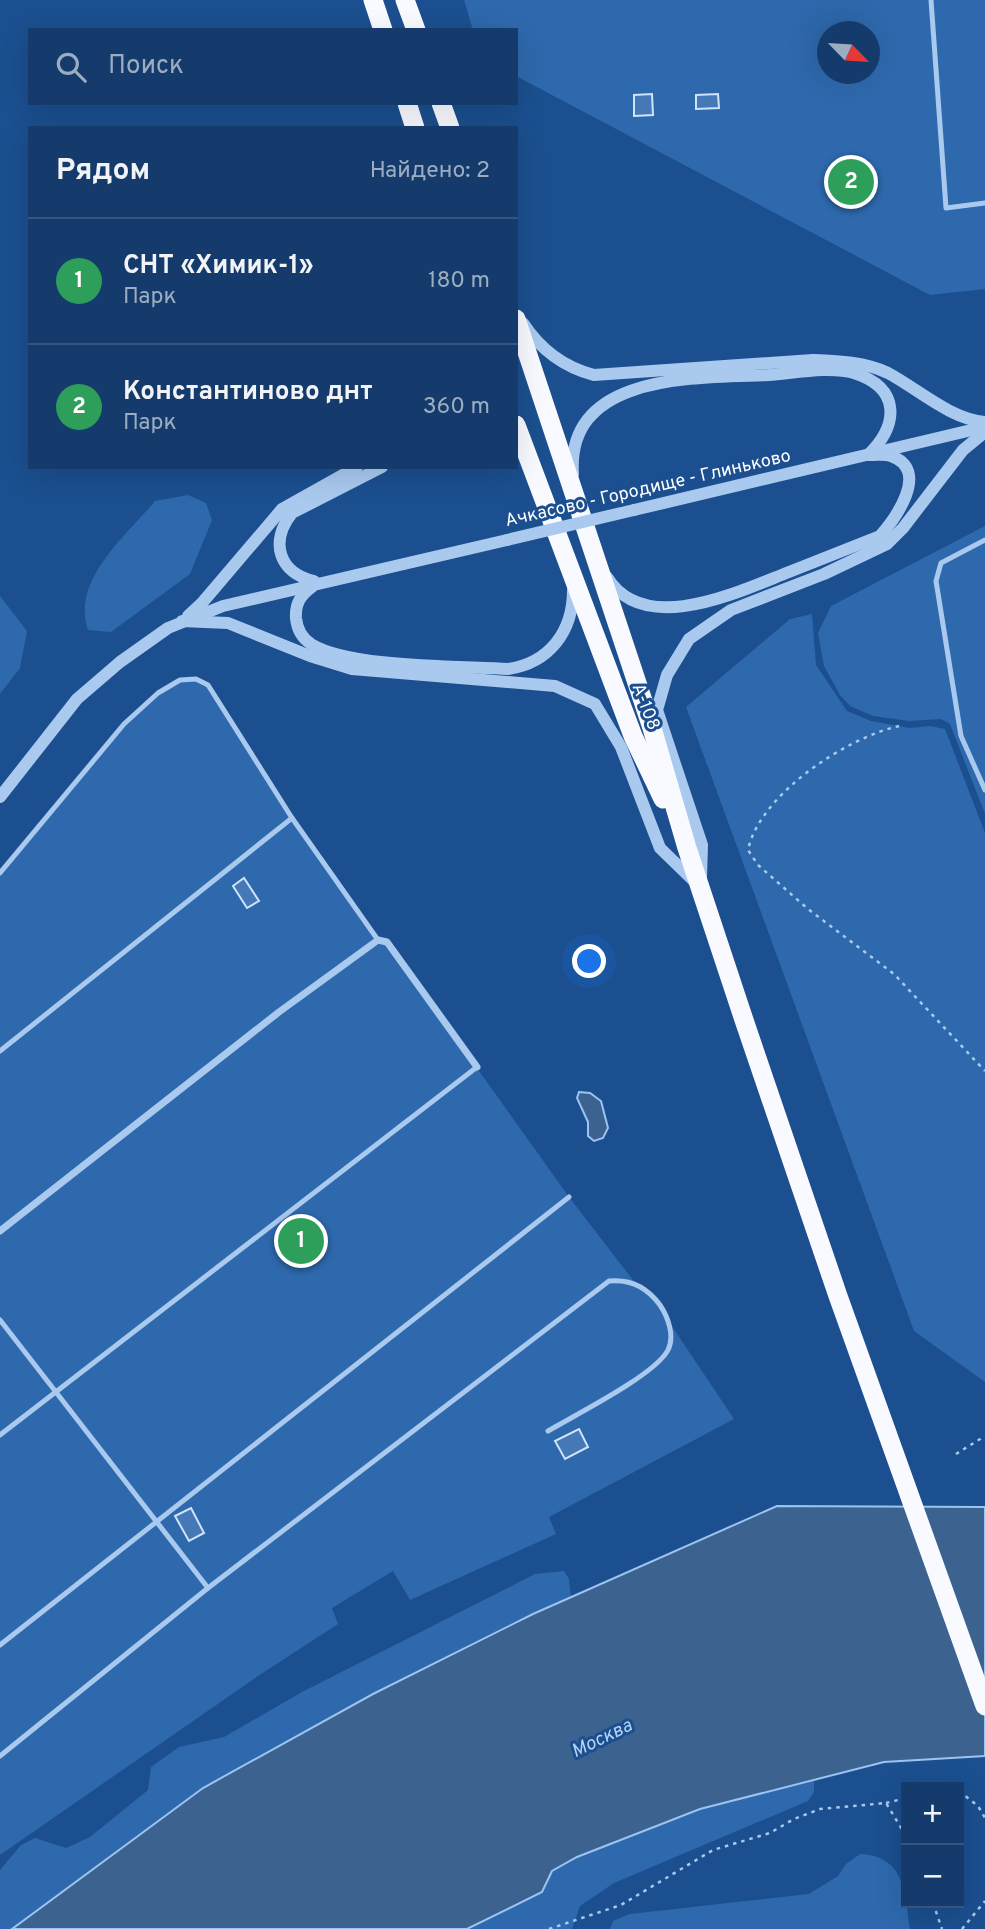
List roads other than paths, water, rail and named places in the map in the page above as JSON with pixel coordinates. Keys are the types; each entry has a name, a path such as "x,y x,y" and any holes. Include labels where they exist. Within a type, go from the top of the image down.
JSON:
{"highway":[{"path":"373,0 382,28"},
{"path":"405,0 414,28"},
{"path":"408,105 414,126"},
{"path":"442,105 449,126"},
{"name":"А-108","path":"518,325 652,728 687,848 838,1296 985,1706"},
{"name":"А-108","path":"518,430 633,736 687,848"}],"street":[{"path":"518,316 539,344 573,369 594,374 813,360 842,362 885,372 985,427 962,450 903,528 887,544 824,574 731,610 689,639 667,675 657,710 702,845 701,889"},
{"path":"574,489 572,464 576,438 584,420 615,395 637,387 720,377 832,372 852,373 869,380 879,387 891,410 890,425 881,442 868,454"},
{"name":"Ачкасово - Городище - Глиньково","path":"182,621 223,606 318,582 985,427"},
{"path":"595,556 609,581 624,597 649,606 670,608 724,598 880,536 898,516 909,479 904,466 891,456 868,454"},
{"path":"518,456 542,493"},
{"path":"0,797 77,699 152,637 182,621 202,603 282,509 353,469"},
{"path":"318,582 300,578 285,565 278,547 285,521 292,513 378,469"},
{"path":"318,582 302,594 296,611 299,631 313,645 351,659 508,669 527,666 545,657 560,638 573,605 574,577"},
{"path":"182,621 228,623 310,656 352,669 555,686 578,694 595,704 621,747 660,848 701,889"},
{"path":"0,1231 279,1012 378,940 387,942 477,1067"}],"lane":[{"path":"931,0 946,208 985,202"},
{"path":"985,540 941,563 936,580 961,736 982,778 985,790"},
{"path":"0,873 124,724 158,693 180,680 196,679 208,685 292,818 378,940"},
{"path":"0,1051 292,818"},
{"path":"0,1435 477,1067"},
{"path":"0,1645 569,1197"},
{"path":"0,1756 208,1588 609,1281 623,1280 636,1284 651,1294 670,1322 668,1349 653,1368 548,1431"},
{"path":"0,1320 208,1588"}],"water":[{"path":"579,1092 590,1093 601,1101 608,1128 603,1138 594,1141 588,1136 588,1122 577,1098"},
{"name":"Москва","path":"777,1506 985,1507 985,1756 884,1762 700,1809 577,1857 552,1871 542,1892 467,1929 12,1929 203,1788 373,1694 533,1614"}],"place":[{"name":"Константиново днт","path":"851,182"},
{"name":"СНТ «Химик-1»","path":"301,1241"}]}
